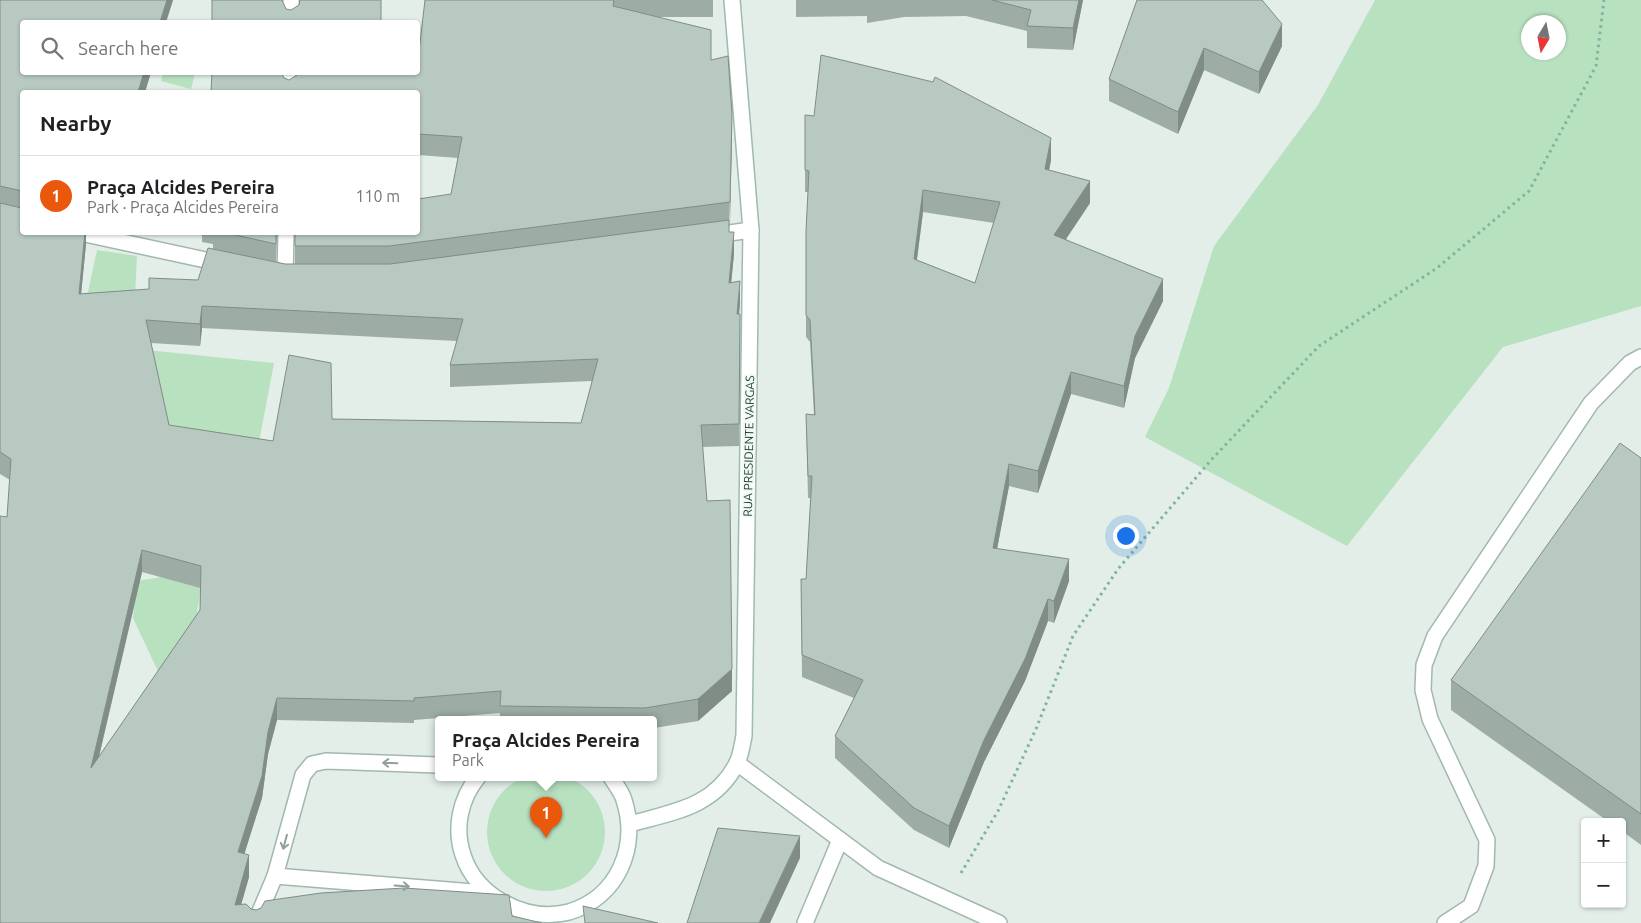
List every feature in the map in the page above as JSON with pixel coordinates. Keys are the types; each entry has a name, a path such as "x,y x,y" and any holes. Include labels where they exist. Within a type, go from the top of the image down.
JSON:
{"street":[{"path":"291,0 291,20"},
{"name":"RUA PRESIDENTE VARGAS","path":"630,824 693,807 717,790 737,762 744,736 751,230 732,0"},
{"path":"289,90 290,75"},
{"path":"702,237 751,230"},
{"path":"90,235 237,267"},
{"path":"285,277 286,235"},
{"path":"266,273 285,277 304,277"},
{"path":"1445,923 1471,906 1486,866 1487,840 1430,718 1423,690 1424,665 1435,636 1591,403 1630,363 1641,357"},
{"path":"255,923 275,876 303,775 312,764 326,761 435,765"},
{"path":"737,762 878,868 999,923"},
{"path":"475,781 469,788 459,814 459,843 468,870 486,893 511,909 539,915 568,913 594,900 615,879 628,853 630,824 624,798 613,781"},
{"path":"805,923 840,840"},
{"path":"275,876 486,893"}],"path":[{"path":"945,899 998,811 1036,729 1073,636 1118,569 1212,460 1319,346 1437,268 1529,191 1596,66 1604,0"}],"green space":[{"path":"1375,0 1641,0 1641,306 1503,347 1347,546 1145,437 1169,388 1214,246 1318,105"},
{"path":"162,75 194,75 191,89 161,81"},
{"path":"97,250 137,256 135,298 85,306"},
{"path":"118,347 274,363 258,447 119,432"},
{"path":"162,577 201,588 192,643 164,684 133,618 136,581"},
{"path":"517,781 575,781 588,790 595,799 604,820 604,844 595,865 579,881 558,890 534,890 513,881 497,865 488,844 488,820 492,809 504,790"}],"building":[{"path":"0,0 167,0 161,20 20,20 20,75 143,75 139,90 20,90 20,191 0,186"},
{"path":"212,0 282,0 286,9 291,10 299,5 300,0 381,0 381,20 212,20"},
{"path":"425,0 614,0 613,6 711,30 711,60 728,56 732,114 730,202 389,246 295,246 295,235 420,235 420,199 451,194 462,137 420,134 420,90 211,90 212,75 282,75 289,80 297,75 420,75 420,43"},
{"path":"992,0 1079,0 1073,28 1027,26 1031,10"},
{"path":"1137,0 1262,0 1282,24 1259,72 1204,48 1178,112 1109,79"},
{"path":"821,55 933,82 935,77 1051,138 1045,169 1090,181 1054,235 1163,279 1135,336 1124,386 1071,372 1038,471 1009,464 993,548 1069,559 1054,601 1048,599 1025,659 984,740 949,826 914,808 835,736 863,680 802,655 801,579 806,579 812,476 808,476 806,414 815,415 810,320 806,315 806,231 809,171 805,170 805,115 814,116","holes":["923,190 1000,202 975,283 914,259"]},
{"path":"0,203 20,208 20,235 85,235 79,294 149,289 149,278 198,280 208,248 285,264 390,264 729,220 729,232 734,232 729,283 740,281 737,314 740,314 739,424 701,425 707,501 730,500 732,669 698,699 645,708 500,706 501,691 414,698 414,701 277,698 268,732 262,776 238,852 249,855 235,905 246,904 251,909 256,910 261,908 265,901 321,893 404,888 509,895 512,916 542,923 0,923 0,516 7,517 11,459 0,452","holes":["202,306 463,319 450,365 598,359 581,423 332,419 331,363 289,355 273,441 169,425 146,320 200,324","142,550 201,566 200,610 91,768"]},
{"path":"236,235 276,235 276,244"},
{"path":"1620,443 1641,458 1641,814 1451,680"},
{"path":"718,828 800,836 759,923 687,923"},
{"path":"583,906 658,923 585,923"}],"place":[{"name":"Praça Alcides Pereira","path":"546,838"}]}
